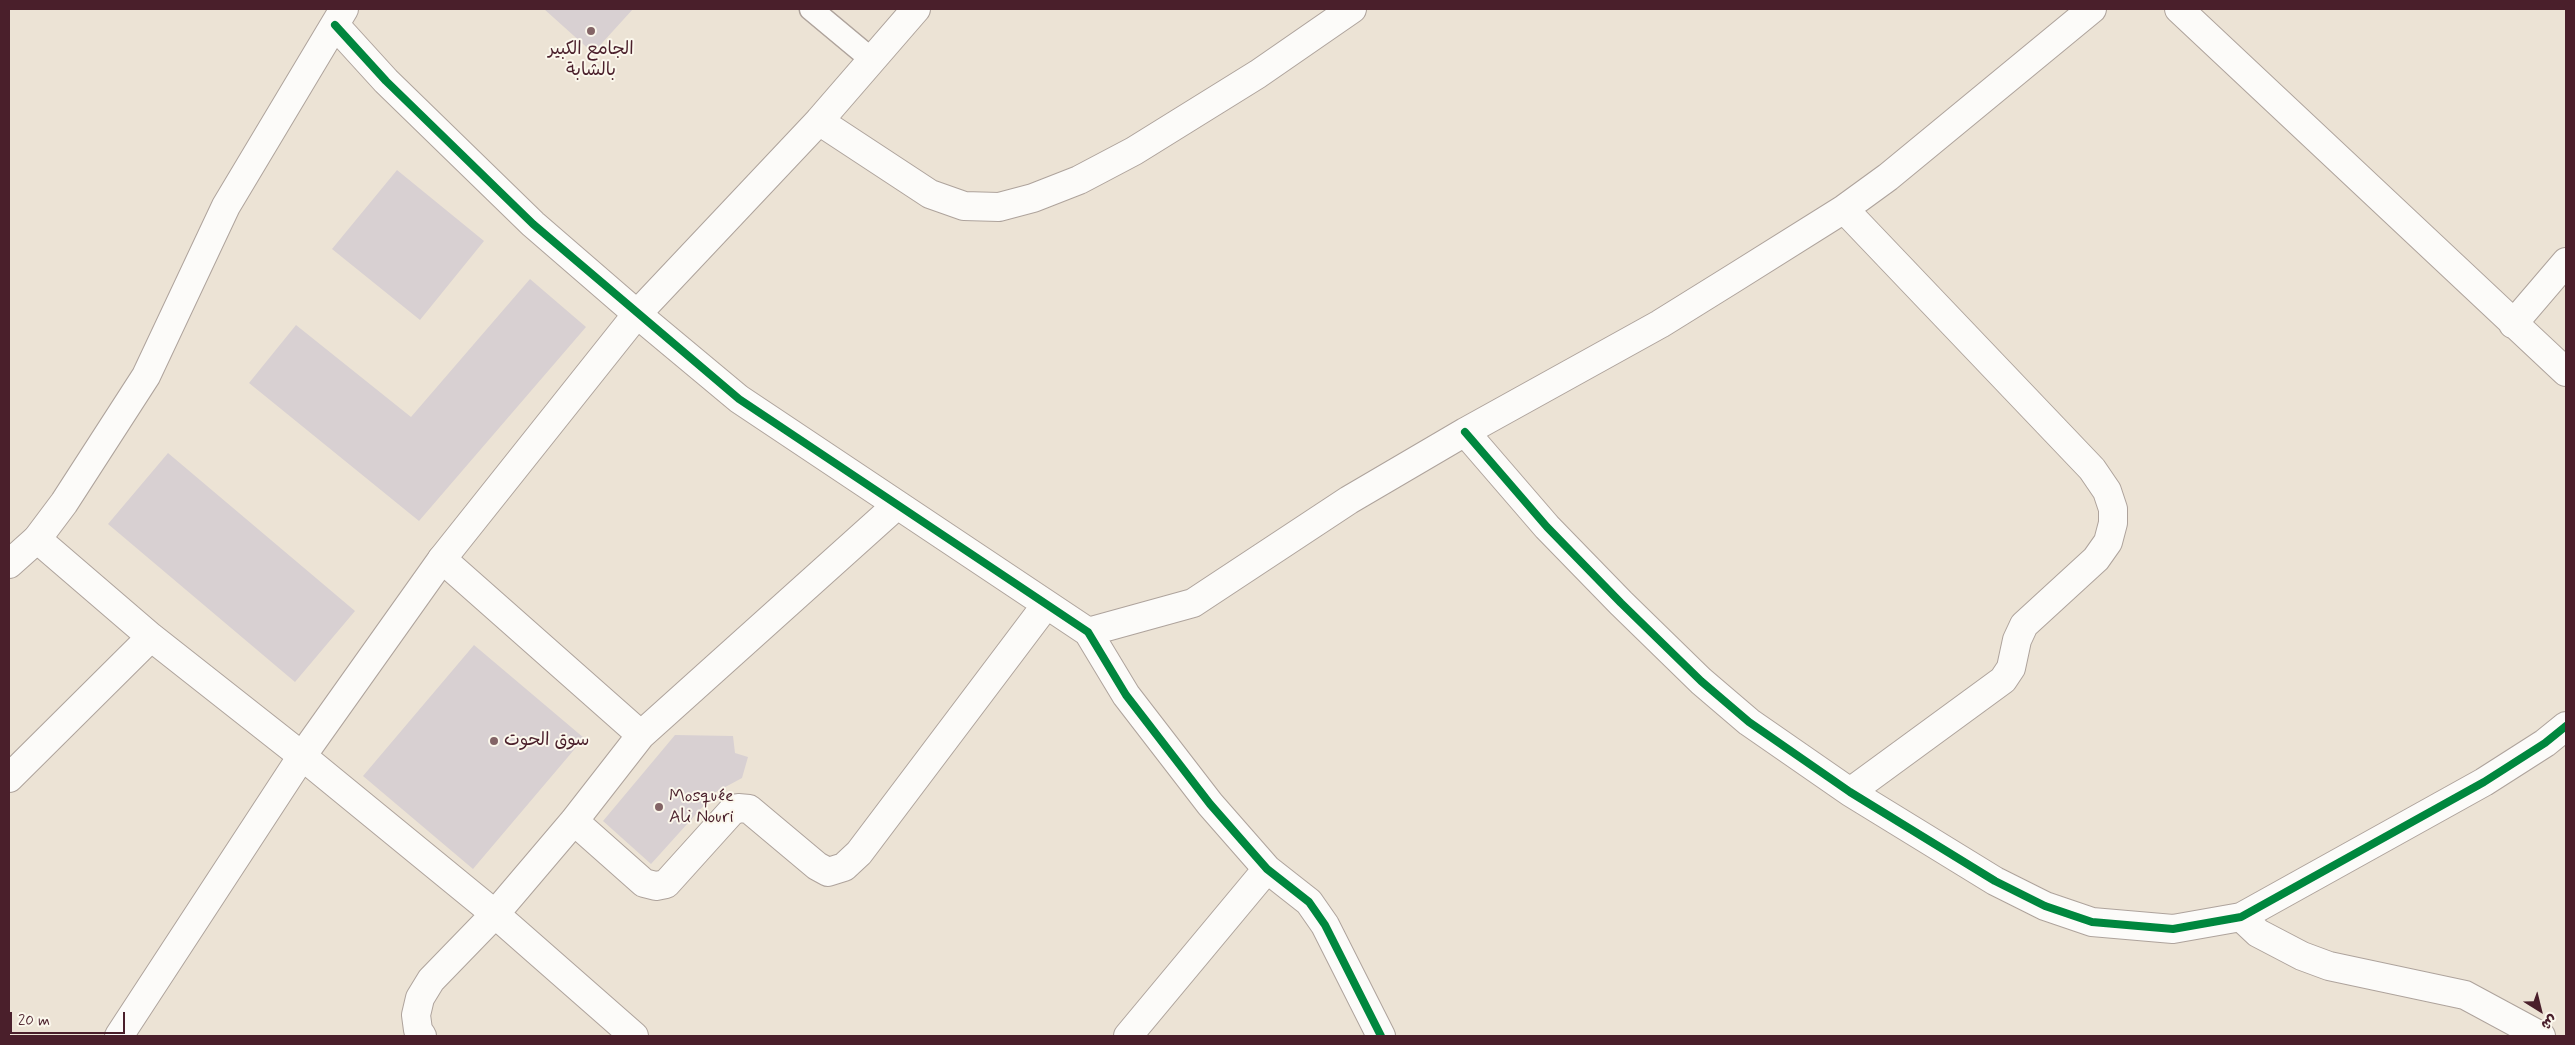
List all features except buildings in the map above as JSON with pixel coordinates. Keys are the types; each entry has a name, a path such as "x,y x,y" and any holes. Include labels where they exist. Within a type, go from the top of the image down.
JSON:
{"street":[{"path":"119,1036 302,756 442,559 637,314 819,121 916,9"},
{"path":"819,121 930,194 964,206 998,207 1033,198 1079,180 1134,151 1258,74 1352,9"},
{"path":"1088,632 1193,603 1350,500 1464,432 1660,324 1844,209 1944,132 2092,9"},
{"path":"2179,9 2566,372"},
{"path":"9,564 37,539 92,462 146,376 226,206 340,17 386,81 533,224 637,314 740,399 1088,632 1126,695 1210,804 1267,869 1309,902 1325,924 1381,1036"},
{"path":"1844,209 2092,469 2107,490 2113,509 2113,523 2108,542 2096,559 2079,577 2024,625 2017,640 2011,668 2003,680 1850,792"},
{"path":"2513,324 2566,262"},
{"path":"1464,432 1547,527 1700,681 1749,722 1850,792 1995,881 2045,906 2092,922 2173,929 2241,917 2484,782 2545,744 2566,726"},
{"path":"422,1036 418,1030 416,1015 420,998 432,980 495,914 574,821 641,735 897,505"},
{"path":"37,539 150,638 302,756 495,914 634,1036"},
{"path":"442,559 641,735"},
{"path":"574,821 644,883 656,886 666,884 731,812 738,808 750,809 817,866 828,872 844,867 859,854 1046,605"},
{"path":"9,778 150,638"},
{"path":"1128,1036 1267,869"},
{"path":"2241,917 2258,933 2302,956 2329,966 2465,995 2541,1036"}],"lane":[{"path":"812,9 871,60"}],"cycle path":[{"path":"335,25 386,81 533,224 739,399 1088,632 1126,695 1210,804 1267,869 1309,902 1325,925 1381,1036"},
{"path":"1465,432 1547,527 1621,603 1701,681 1749,722 1850,792 1995,881 2045,906 2092,922 2173,929 2241,917 2484,782 2545,743 2566,726"}],"place":[{"name":"الجامع الكبير بالشابة","path":"591,31"},
{"name":"سوق الحوت","path":"494,741"},
{"name":"Mosquée Ali Nouri","path":"659,807"}]}
